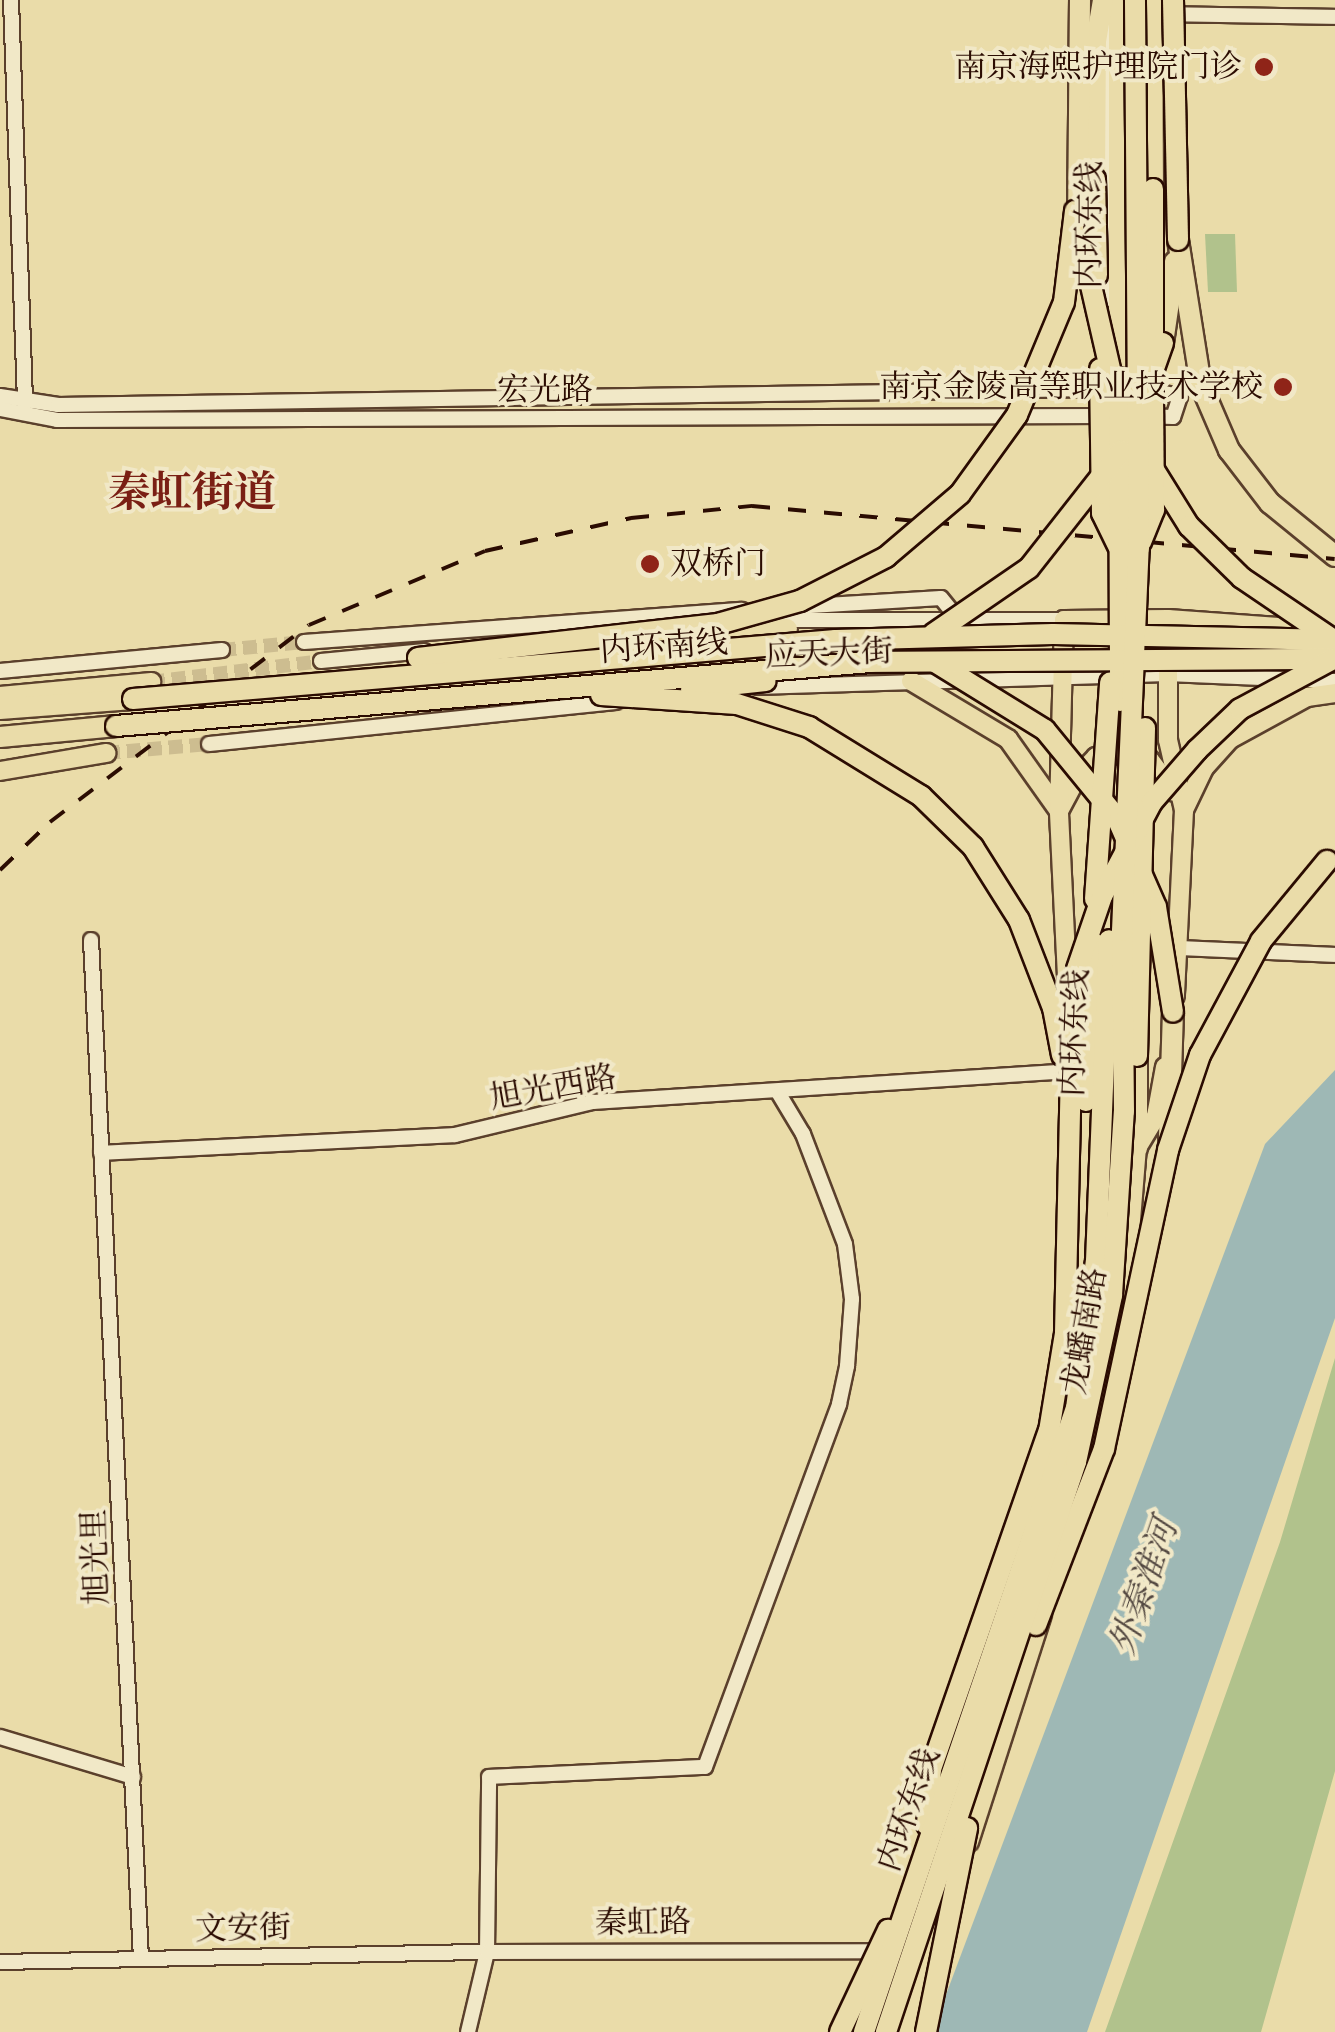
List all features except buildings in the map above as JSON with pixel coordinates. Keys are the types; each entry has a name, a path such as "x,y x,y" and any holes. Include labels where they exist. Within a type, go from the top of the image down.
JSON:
{"highway":[{"path":"612,639 718,624 800,602 886,557 926,528 992,457 1042,367 1064,302 1075,211 1080,0"},
{"path":"1105,0 1096,42 1102,513 1129,548 1154,510 1151,5"},
{"name":"内环东线","path":"1119,0 1129,548"},
{"name":"内环东线","path":"886,2032 1008,1679 1094,1398 1112,1295 1124,1111 1122,931 1135,0"},
{"path":"1172,0 1178,240 1201,385 1229,450 1270,503 1335,556"},
{"path":"1075,211 1103,359 1154,476 1189,526 1242,578 1335,640"},
{"path":"116,726 192,732 810,674 925,637 985,604 1059,536 1130,436 1163,343 1178,240"},
{"path":"1127,622 1146,701 1138,1148"},
{"path":"840,2032 926,1855 931,1769 1049,1432 1065,1333 1076,1087 1103,732 1127,622"},
{"name":"内环东线","path":"864,2032 1076,1408 1091,1328 1127,622"},
{"path":"132,699 225,676 612,639 787,628 854,634 916,652 977,682 1045,730 1117,818 1156,907 1173,1012 1168,1150"},
{"name":"内环南线","path":"0,709 836,640 1053,634 1335,640"},
{"path":"1080,1206 1077,968 1124,846 1152,802 1240,709 1335,659"},
{"name":"内环南线","path":"7,738 870,662 1335,659"},
{"path":"619,693 737,704 809,728 922,796 974,847 1019,920 1053,1008 1076,1087"},
{"path":"0,698 57,705"},
{"path":"1008,1679 1050,1597 1104,1449 1168,1150 1228,997 1294,896 1335,854"},
{"path":"926,2032 973,1783"}],"main road":[{"name":"应天大街","path":"1064,620 1168,619 1335,631"},
{"name":"龙蟠南路","path":"905,2032 1098,1437 1126,1293 1138,1148 1156,1116 1181,948 1184,810 1168,740 1168,619"},
{"name":"龙蟠南路","path":"852,2032 1015,1571 1068,1388 1080,1206 1059,812 1064,620"},
{"path":"911,681 1008,739 1059,812 1076,776 1096,757 1125,753 1150,759 1184,810"},
{"path":"0,698 151,682"},
{"path":"1184,810 1204,768 1230,740 1307,697 1335,693"},
{"path":"0,771 106,753"},
{"path":"882,1951 927,1966"}],"street":[{"path":"11,0 25,402"},
{"path":"1105,0 1110,388"},
{"path":"1142,389 1151,5 1335,17"},
{"name":"宏光路","path":"0,396 25,402 78,404 1110,388 1174,390 1178,412 1093,416 56,420 25,402 0,409"},
{"path":"1093,389 1093,416"},
{"path":"304,642 941,598 958,618"},
{"name":"应天大街","path":"321,660 753,620 1064,620"},
{"path":"0,671 222,650"},
{"name":"应天大街","path":"209,744 816,680 1167,674 1335,680"},
{"name":"旭光里","path":"91,940 141,1959"},
{"path":"1181,948 1335,955"},
{"name":"旭光西路","path":"101,1153 456,1135 592,1102 1076,1087"},
{"path":"468,2032 487,1952 489,1778 705,1768 839,1404 852,1299 845,1244 803,1134 779,1094"},
{"path":"0,1737 133,1777"},
{"name":"秦虹路","path":"487,1952 882,1951"},
{"name":"文安街","path":"0,1962 487,1952"}],"green space":[{"path":"1205,234 1235,234 1237,292 1208,292"},
{"path":"1335,1358 1335,1771 1261,2032 1105,2032 1280,1542"}],"water":[{"name":"外秦淮河","path":"1335,1070 1335,1318 1087,2032 932,2032 1265,1144"}],"tunnel":[{"path":"222,650 304,642"},
{"path":"151,682 321,661"},
{"path":"106,753 209,744"}],"railway":[{"path":"0,870 50,822 309,625 485,551 631,518 752,506 1335,559"}],"place":[{"name":"南京海熙护理院门诊","path":"1264,67"},
{"name":"南京金陵高等职业技术学校","path":"1283,387"},
{"name":"双桥门","path":"650,564"}],"district":[{"name":"秦虹街道","path":"192,493"}]}
